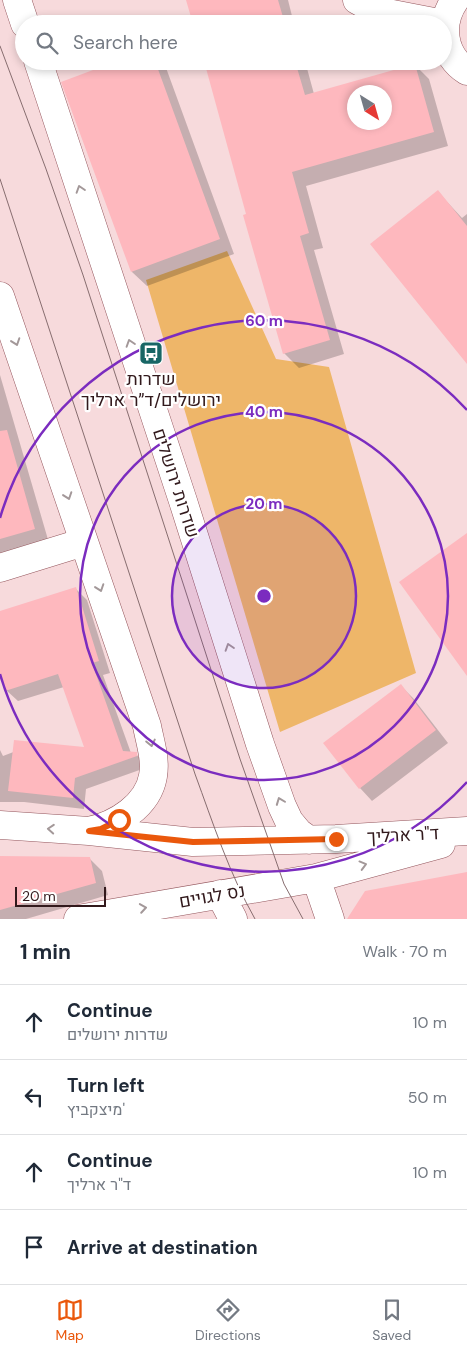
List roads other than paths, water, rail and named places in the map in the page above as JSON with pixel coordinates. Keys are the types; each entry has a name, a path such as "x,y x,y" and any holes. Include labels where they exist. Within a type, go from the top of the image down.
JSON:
{"street":[{"path":"17,0 22,15"},
{"path":"357,0 377,11 450,12"},
{"path":"452,56 467,71"},
{"name":"שדרות ירושלים","path":"41,70 183,501 263,753 289,821 299,833 309,840"},
{"path":"0,296 147,726 153,762 151,783 140,803 119,820 101,829 89,831"},
{"path":"0,568 84,542"},
{"name":"ד\"ר ארליך","path":"0,825 89,831 193,842 309,840 467,831"},
{"name":"ד\"ר ארליך","path":"316,878 467,837"},
{"path":"316,878 330,919"},
{"name":"נס לגויים","path":"78,919 316,878"},
{"path":"220,894 233,919"}],"tram line":[{"path":"0,46 83,275 240,759 284,884 303,919"},
{"path":"0,179 195,774 229,866 255,919"}],"place":[{"name":"שדרות ירושלים/ד״ר ארליך","path":"151,353"}]}
